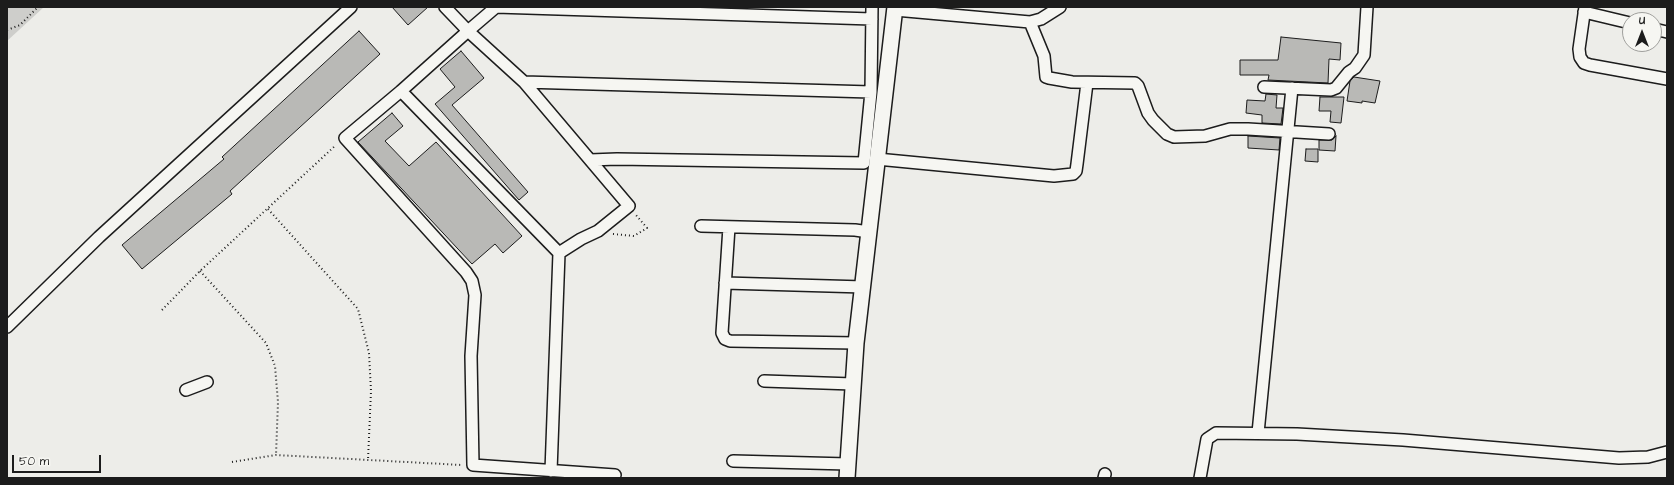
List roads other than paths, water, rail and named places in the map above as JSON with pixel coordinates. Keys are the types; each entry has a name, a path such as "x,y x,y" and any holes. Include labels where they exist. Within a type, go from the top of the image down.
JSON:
{"street":[{"path":"7,327 98,237 351,7"},
{"path":"445,7 468,32 524,82 629,206 598,232 581,239 559,253"},
{"path":"615,475 473,465 471,356 475,295 472,281 466,272 344,138 401,91 496,7 872,20"},
{"path":"590,160 616,159 864,163 871,92 872,7"},
{"path":"733,461 848,471 856,343 864,287 876,159 895,8 1030,22 1041,20 1060,7"},
{"path":"1264,87 1331,90 1336,88 1349,72 1355,68 1364,55 1367,7"},
{"path":"1622,21 1584,9 1578,49 1580,57 1584,63 1590,66 1667,79"},
{"path":"1030,22 1044,56 1046,76 1049,78 1087,83 1135,83 1138,86 1148,113 1153,120 1167,134 1174,137 1205,136 1230,129 1329,134"},
{"path":"524,82 871,92"},
{"path":"876,159 1054,176 1073,174 1076,171 1087,83"},
{"path":"1258,434 1292,88"},
{"path":"401,91 559,253 551,471"},
{"path":"701,226 855,230 869,232"},
{"path":"729,227 722,333 725,339 730,341 856,343"},
{"path":"725,283 864,287"},
{"path":"764,381 853,384"},
{"path":"186,390 207,382"},
{"path":"1200,478 1207,439 1216,433 1403,440 1620,458 1648,457 1667,452"}]}
